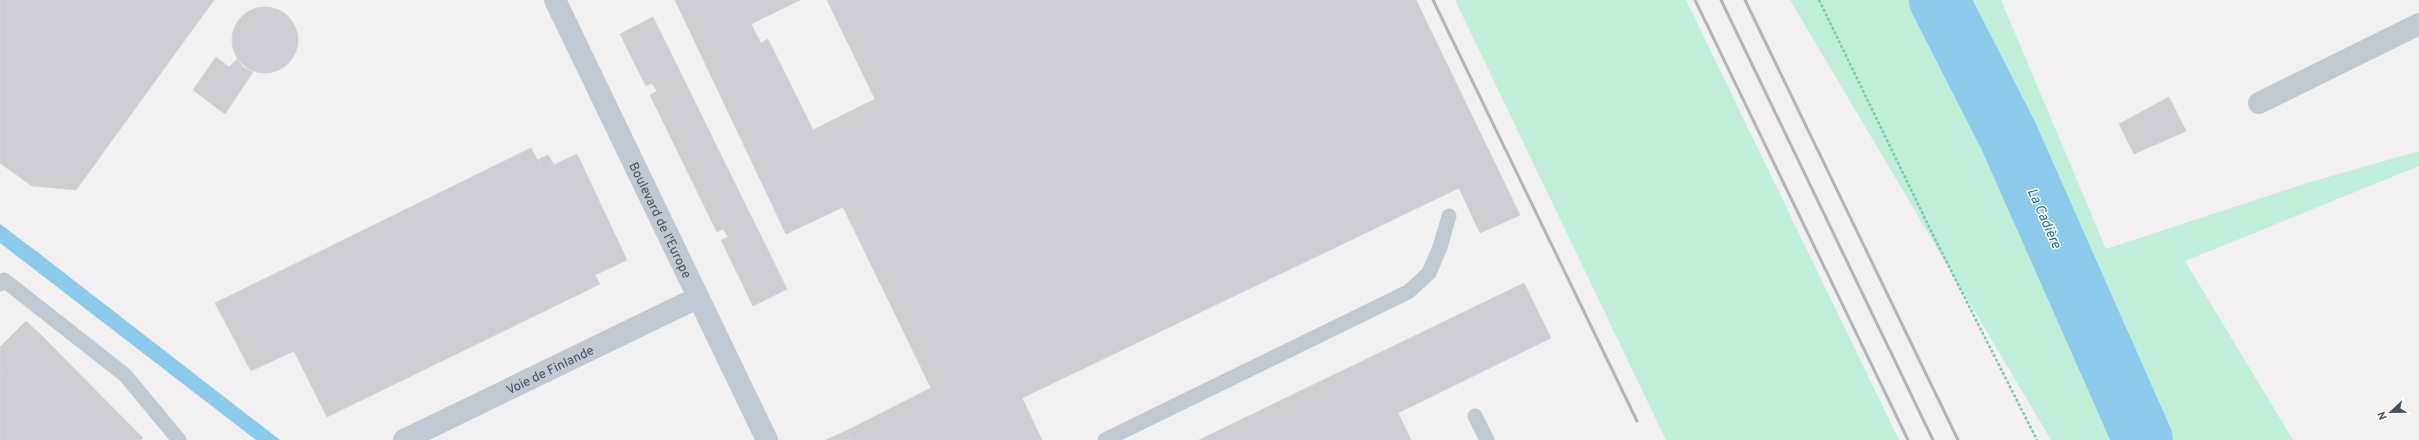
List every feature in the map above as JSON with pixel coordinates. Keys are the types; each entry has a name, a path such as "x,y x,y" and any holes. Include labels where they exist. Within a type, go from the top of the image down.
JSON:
{"street":[{"name":"Boulevard de l'Europe","path":"555,0 697,298 767,440"},
{"path":"2259,103 2419,24"},
{"name":"Voie de Finlande","path":"404,440 697,298"}],"lane":[{"path":"1105,440 1408,292 1429,273 1440,247 1449,216"},
{"path":"0,284 4,280 125,375 179,440"},
{"path":"1475,416 1487,440"}],"path":[{"path":"1819,0 1936,241 2037,440"}],"green space":[{"path":"1455,0 1686,0 1899,440 1666,440"},
{"path":"1790,0 2001,0 2106,249 2307,183 2419,151 2419,166 2185,261 2293,440 2051,440"}],"water":[{"path":"0,224 280,440 256,440 0,243"}],"building":[{"path":"0,0 214,0 76,190 32,186 0,163"},
{"path":"675,0 800,0 751,24 761,43 768,39 813,130 875,99 827,0 1416,0 1520,215 1480,233 1459,188 1022,398 1042,440 850,440 846,431 931,388 843,207 786,234"},
{"path":"259,7 271,7 278,9 289,16 296,27 298,40 296,53 289,64 278,71 271,73 259,73 252,71 241,64 234,53 232,46 232,34 234,27 241,16 252,9"},
{"path":"653,17 787,289 753,306 721,240 728,237 723,229 717,232 650,95 657,91 652,83 646,86 620,34"},
{"path":"216,57 229,67 237,59 243,67 253,72 225,114 193,90"},
{"path":"2169,97 2186,131 2134,154 2119,124"},
{"path":"531,148 543,170 577,154 627,260 595,275 600,284 327,417 294,351 251,371 215,303"},
{"path":"548,155 554,165 543,170 537,160"},
{"path":"1524,283 1551,338 1398,413 1411,440 1199,440"},
{"path":"26,321 40,334 0,374 0,347"},
{"path":"40,334 129,424 113,440 0,440 0,374"},
{"path":"129,424 143,438 141,440 113,440"},
{"path":"846,431 850,440 826,440"}],"waterway":[{"name":"La Cadière","path":"1939,0 2008,135 2143,440"}],"railway":[{"path":"1433,0 1637,421"},
{"path":"1695,0 1908,440"},
{"path":"1721,0 1933,440"},
{"path":"1745,0 1958,440"}]}
